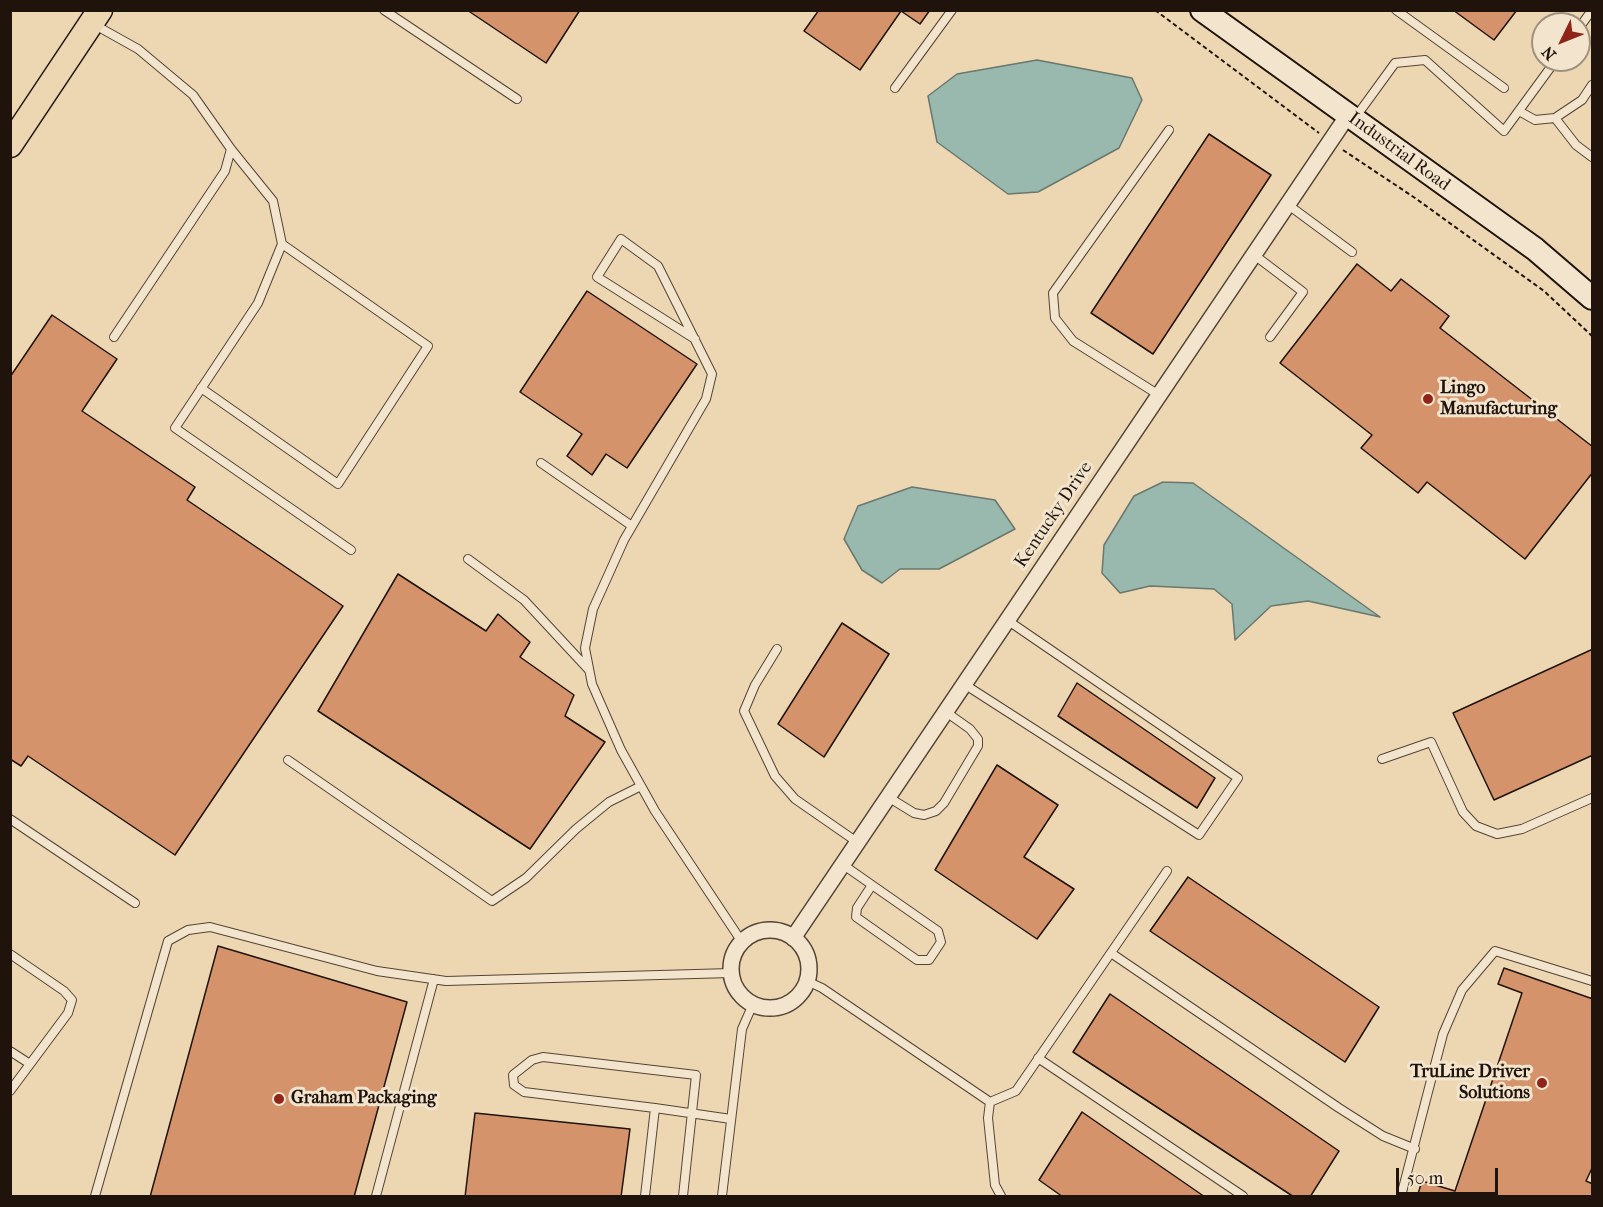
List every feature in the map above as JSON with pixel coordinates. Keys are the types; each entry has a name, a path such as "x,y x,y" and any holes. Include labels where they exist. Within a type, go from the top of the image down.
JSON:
{"main road":[{"name":"Industrial Road","path":"1202,10 1535,249 1593,298"},
{"path":"10,145 96,17"}],"street":[{"name":"Kentucky Drive","path":"792,938 1287,204 1351,117"},
{"path":"766,930 780,932 792,938 804,949 809,965 807,981 801,993 785,1005 766,1008 742,997 731,974 732,962 742,942 753,934 766,930"}],"lane":[{"path":"384,10 517,99"},
{"path":"895,88 952,10"},
{"path":"1396,10 1504,88"},
{"path":"96,17 193,94 231,149 273,201 282,244 258,303 175,428 351,550"},
{"path":"1351,117 1395,63 1425,60 1504,131 1547,72"},
{"path":"1519,111 1535,120 1555,118 1581,100 1592,88"},
{"path":"1555,118 1576,145 1593,157"},
{"path":"1159,395 1073,341 1055,318 1053,292 1169,130"},
{"path":"114,337 225,171 231,149"},
{"path":"1287,204 1352,252"},
{"path":"695,339 597,277 621,239 658,266 695,339 712,374 706,399 632,526 593,609 585,648 592,684 621,750 640,786 742,942"},
{"path":"201,388 338,484 428,346 282,244"},
{"path":"1253,254 1303,292 1270,337"},
{"path":"541,463 632,526"},
{"path":"468,559 524,600 590,671"},
{"path":"964,684 1199,835 1238,778 1007,620"},
{"path":"777,649 755,686 744,711 775,776 795,799 857,842"},
{"path":"888,797 914,813 924,815 936,811 944,803 978,746 978,739 970,729 946,712"},
{"path":"1382,759 1431,742 1463,812 1476,826 1497,834 1522,829 1593,798"},
{"path":"288,760 492,901 526,878 576,829 609,802 640,786"},
{"path":"10,819 135,903"},
{"path":"842,864 938,931 940,942 929,960 917,960 856,917 857,908 872,885"},
{"path":"990,1102 1016,1091 1167,872"},
{"path":"95,1197 168,941 188,930 210,927 377,971 446,981 731,974"},
{"path":"1401,1197 1443,1034 1462,990 1495,951 1593,981"},
{"path":"1111,952 1339,1108 1383,1136 1415,1149"},
{"path":"10,954 64,991 72,1000 68,1013 10,1091"},
{"path":"376,1197 434,979"},
{"path":"807,981 822,988 990,1102"},
{"path":"722,1197 742,1029 753,1004"},
{"path":"10,1051 30,1064"},
{"path":"683,1197 692,1113 696,1075 543,1056 532,1060 513,1075 512,1080 518,1089 524,1092 655,1108 692,1113 731,1119"},
{"path":"1038,1058 1243,1197"},
{"path":"990,1102 988,1118 995,1185 1001,1197"},
{"path":"645,1197 655,1108"}],"path":[{"path":"1155,10 1316,130"},
{"path":"1355,159 1381,174 1544,291 1593,336"}],"water":[{"path":"1037,60 1132,78 1142,100 1119,148 1038,192 1008,194 937,142 928,96 957,74"},
{"path":"1163,482 1193,483 1380,617 1308,601 1271,606 1235,640 1232,604 1214,589 1150,586 1120,593 1102,573 1104,545 1134,496"},
{"path":"912,487 995,500 1015,529 939,569 900,569 882,583 862,570 844,539 858,506"}],"building":[{"path":"467,10 580,10 546,63"},
{"path":"819,10 930,10 920,24 901,11 860,70 804,31"},
{"path":"1453,10 1517,10 1494,40"},
{"path":"1209,134 1271,175 1153,354 1091,313"},
{"name":"Lingo Manufacturing","path":"1357,264 1391,291 1401,279 1449,316 1440,328 1593,447 1593,472 1525,559 1427,482 1418,493 1361,448 1372,435 1280,363"},
{"path":"587,291 697,364 627,468 606,454 592,475 567,456 582,434 520,392"},
{"path":"52,315 117,359 82,411 195,487 187,500 343,606 175,855 28,756 21,766 10,759 10,377"},
{"path":"398,574 486,631 498,614 530,642 520,657 574,695 565,716 605,742 530,849 318,711"},
{"path":"842,623 889,654 824,757 778,724"},
{"path":"1593,649 1593,755 1494,800 1453,713"},
{"path":"1077,683 1215,778 1197,808 1058,716"},
{"path":"997,765 1058,805 1024,857 1074,889 1037,939 935,870"},
{"path":"1188,877 1379,1007 1345,1062 1150,931"},
{"name":"Graham Packaging","path":"218,946 407,1002 354,1197 150,1197"},
{"name":"TruLine Driver Solutions","path":"1504,968 1593,999 1593,1166 1586,1181 1593,1184 1593,1197 1417,1197 1422,1181 1455,1191 1522,993 1498,984"},
{"path":"1110,994 1339,1151 1310,1197 1294,1197 1073,1052"},
{"path":"1082,1112 1205,1197 1063,1197 1039,1180"},
{"path":"475,1113 630,1129 621,1197 465,1197"}],"place":[{"name":"Lingo Manufacturing","path":"1428,399"},
{"name":"TruLine Driver Solutions","path":"1542,1083"},
{"name":"Graham Packaging","path":"279,1099"}]}
